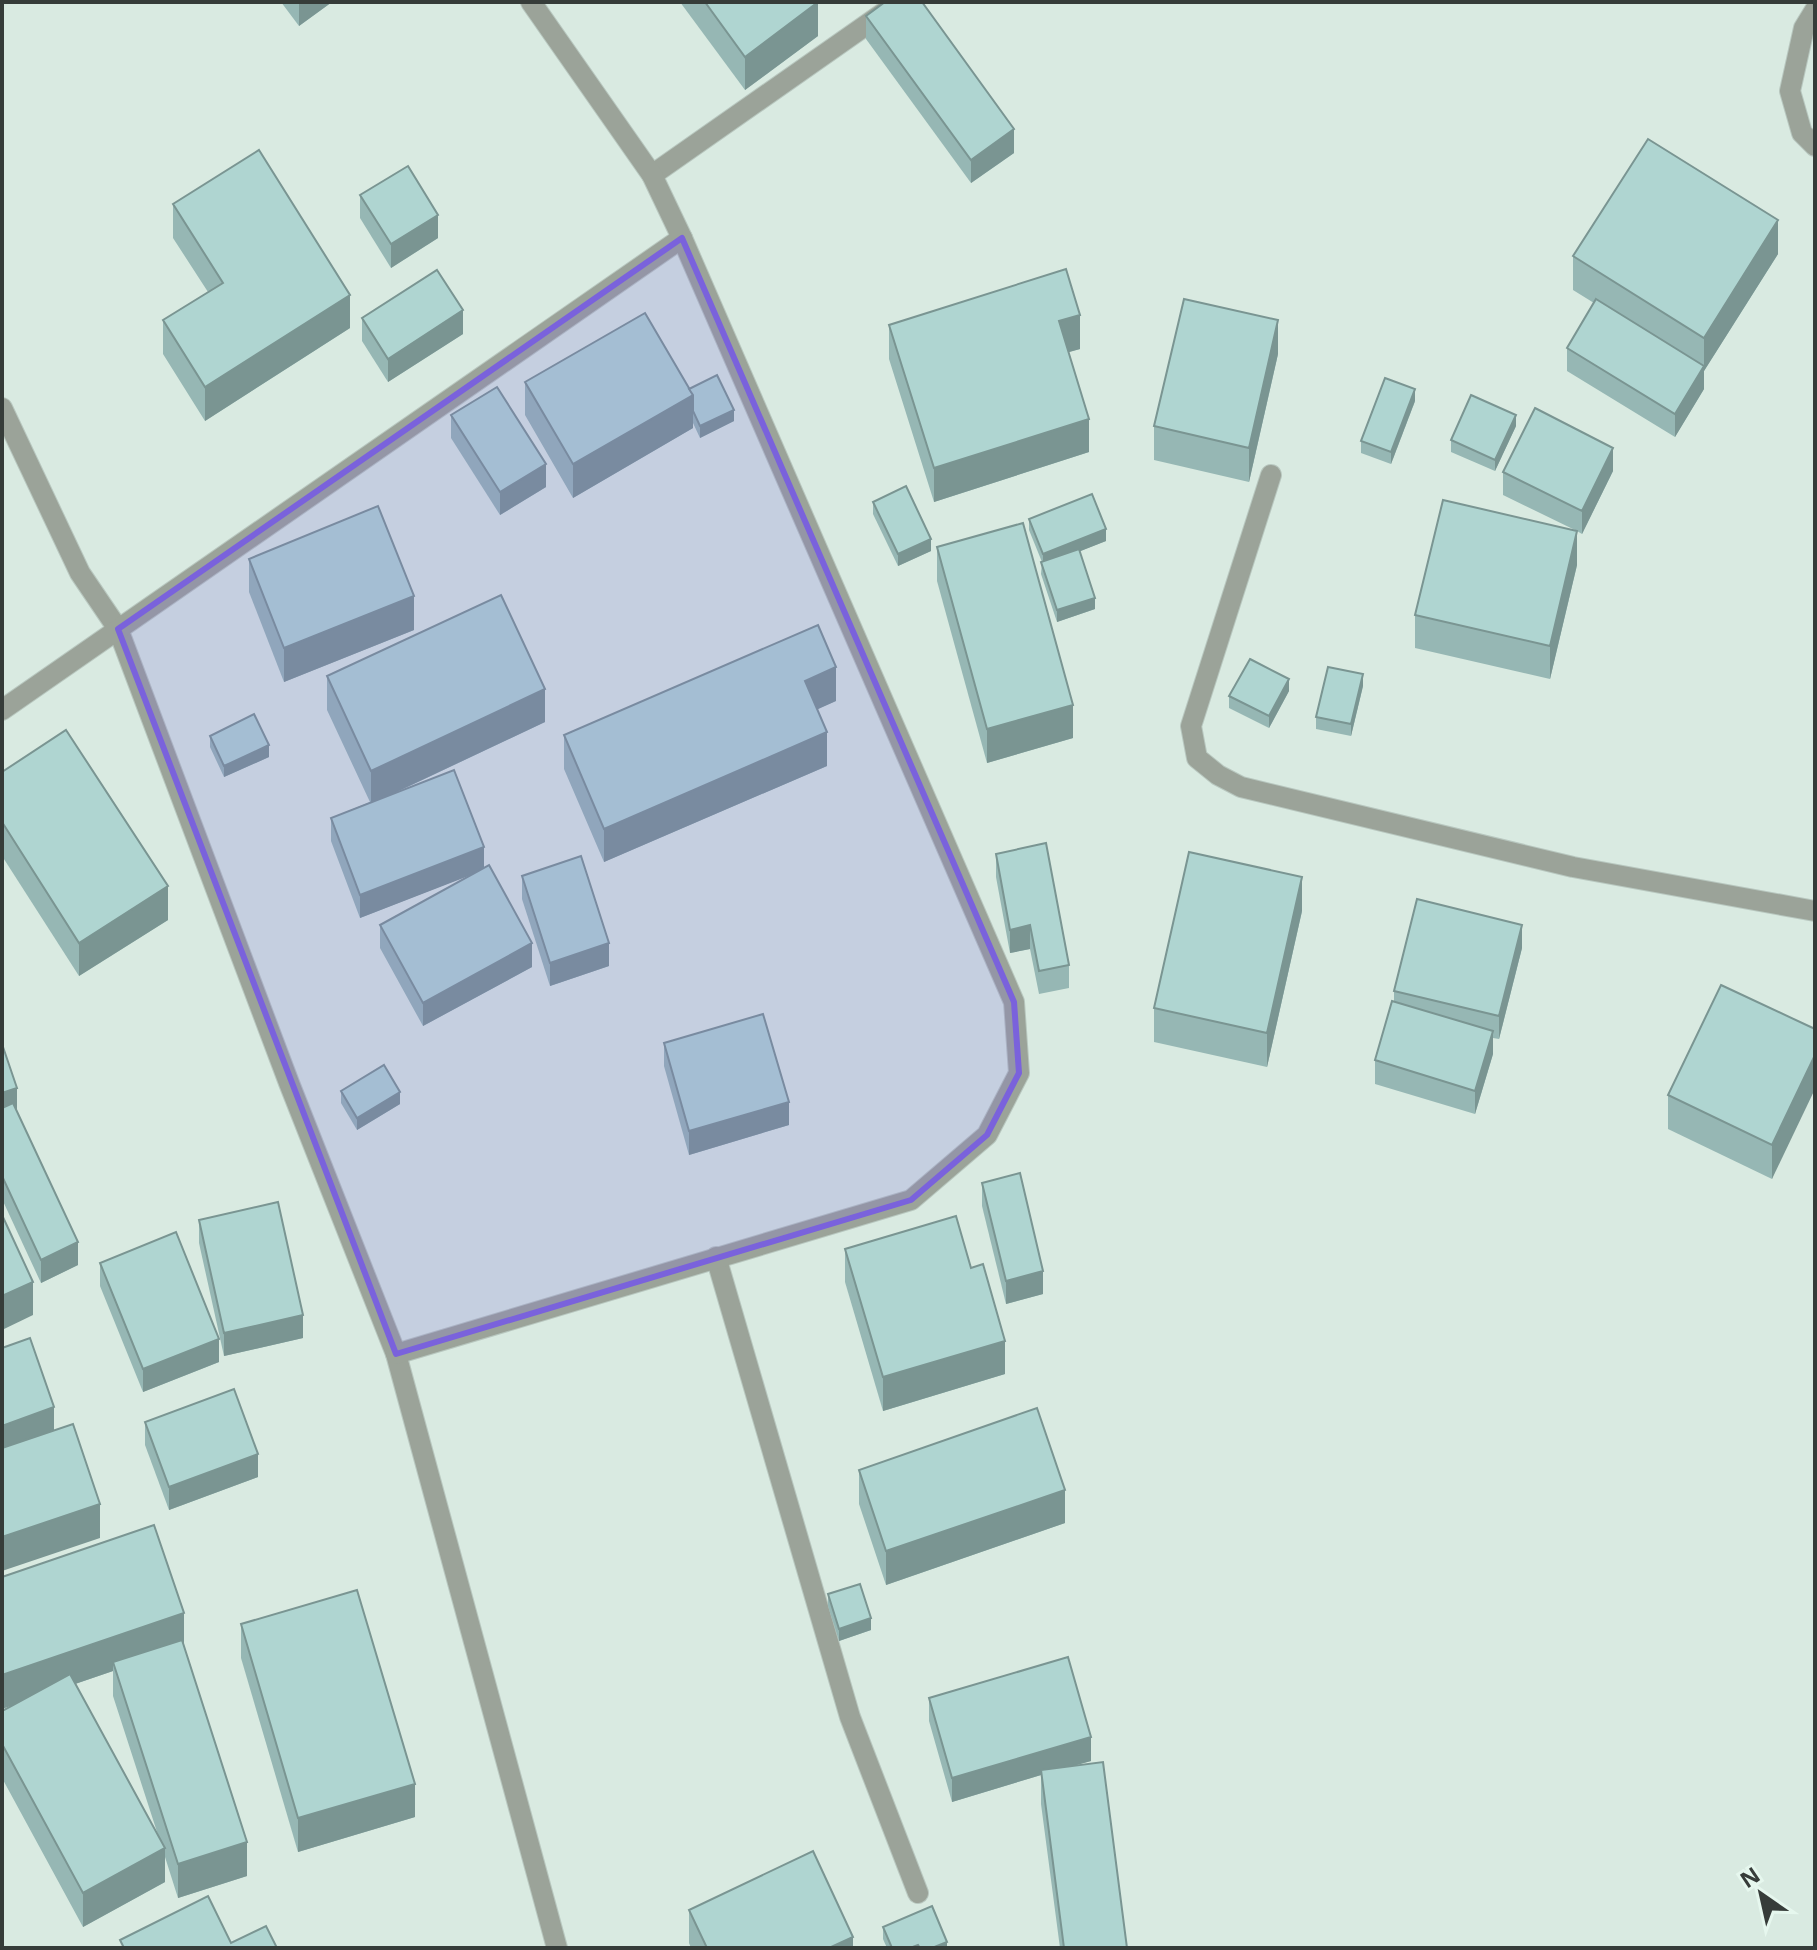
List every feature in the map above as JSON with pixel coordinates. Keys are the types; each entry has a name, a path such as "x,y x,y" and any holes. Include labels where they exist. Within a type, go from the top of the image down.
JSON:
{"street":[{"path":"396,1354 911,1200 987,1135 1019,1073 1014,1002 682,238 652,175 531,2"},
{"path":"652,175 899,2"},
{"path":"1815,10 1804,28 1790,91 1802,133 1815,146"},
{"path":"2,710 682,238"},
{"path":"2,408 80,573 118,629 289,1083 396,1354 557,1948"},
{"path":"1271,475 1191,726 1197,758 1218,775 1241,787 1573,867 1815,911"},
{"path":"716,1257 850,1717 918,1893"}],"highlighted area":[{"path":"682,238 1014,1002 1019,1073 987,1135 911,1200 396,1354 118,629"}],"building":[{"path":"705,2 818,2 745,57"},
{"path":"885,2 922,2 1014,129 971,160 866,16"},
{"path":"1648,139 1778,220 1704,338 1573,256"},
{"path":"259,150 350,295 205,387 163,320 223,283 173,204"},
{"path":"408,166 438,215 391,244 360,195"},
{"path":"1066,269 1080,315 1059,321 1089,419 934,468 889,325"},
{"path":"437,270 463,310 388,359 362,318"},
{"path":"1184,299 1278,320 1249,448 1154,426"},
{"path":"1596,299 1704,366 1675,414 1567,348"},
{"path":"645,313 693,395 573,464 525,382"},
{"path":"717,375 734,410 700,426 693,411 693,395 689,389"},
{"path":"1385,378 1415,389 1391,452 1361,441"},
{"path":"497,387 546,464 500,492 451,415"},
{"path":"1471,395 1516,415 1495,460 1451,440"},
{"path":"1535,408 1613,448 1582,511 1503,472"},
{"path":"906,486 931,539 898,554 873,502"},
{"path":"1092,494 1106,529 1043,554 1029,519"},
{"path":"1443,500 1577,531 1550,646 1415,615"},
{"path":"378,506 414,596 284,648 249,559"},
{"path":"1023,523 1073,705 987,729 937,547"},
{"path":"1079,549 1095,598 1057,610 1041,562"},
{"path":"501,595 545,689 371,771 327,676"},
{"path":"818,625 836,667 805,681 827,732 604,829 564,735"},
{"path":"1250,659 1289,679 1269,716 1229,696"},
{"path":"1328,667 1363,674 1351,724 1316,717"},
{"path":"254,714 269,745 224,766 210,736"},
{"path":"66,730 168,886 79,943 2,822 2,772"},
{"path":"454,770 484,847 360,895 331,818"},
{"path":"1046,843 1069,965 1039,971 1030,925 1010,930 996,854"},
{"path":"1189,852 1302,877 1267,1033 1154,1008"},
{"path":"581,856 609,943 550,963 522,876"},
{"path":"489,865 532,943 423,1003 380,925"},
{"path":"1417,899 1522,925 1499,1016 1394,991"},
{"path":"1721,985 1815,1029 1815,1055 1772,1145 1668,1095"},
{"path":"1392,1001 1493,1031 1475,1091 1375,1060"},
{"path":"763,1014 789,1102 689,1131 664,1043"},
{"path":"2,1044 17,1088 2,1093"},
{"path":"384,1065 400,1092 357,1118 341,1091"},
{"path":"13,1103 78,1242 41,1260 2,1176 2,1108"},
{"path":"1020,1173 1043,1271 1006,1281 982,1183"},
{"path":"278,1202 303,1315 224,1333 199,1220"},
{"path":"2,1215 33,1282 2,1296"},
{"path":"956,1216 971,1268 983,1264 1005,1341 883,1377 845,1249"},
{"path":"176,1232 219,1339 143,1369 100,1263"},
{"path":"30,1338 54,1407 2,1426 2,1348"},
{"path":"234,1389 258,1454 169,1487 145,1422"},
{"path":"1037,1408 1065,1490 886,1551 859,1470"},
{"path":"73,1424 100,1504 2,1537 2,1448"},
{"path":"154,1525 184,1613 2,1675 2,1577"},
{"path":"860,1584 871,1618 839,1629 828,1594"},
{"path":"357,1590 415,1784 298,1818 241,1624"},
{"path":"182,1640 247,1842 178,1864 113,1662"},
{"path":"1068,1657 1091,1737 952,1778 929,1698"},
{"path":"70,1674 165,1848 83,1893 2,1744 2,1711"},
{"path":"1103,1762 1127,1948 1064,1948 1041,1770"},
{"path":"813,1851 853,1937 829,1948 707,1948 689,1910"},
{"path":"208,1896 231,1943 266,1926 277,1948 124,1948 120,1940"},
{"path":"932,1906 947,1942 932,1948 920,1948 918,1945 892,1948 883,1927"}]}
